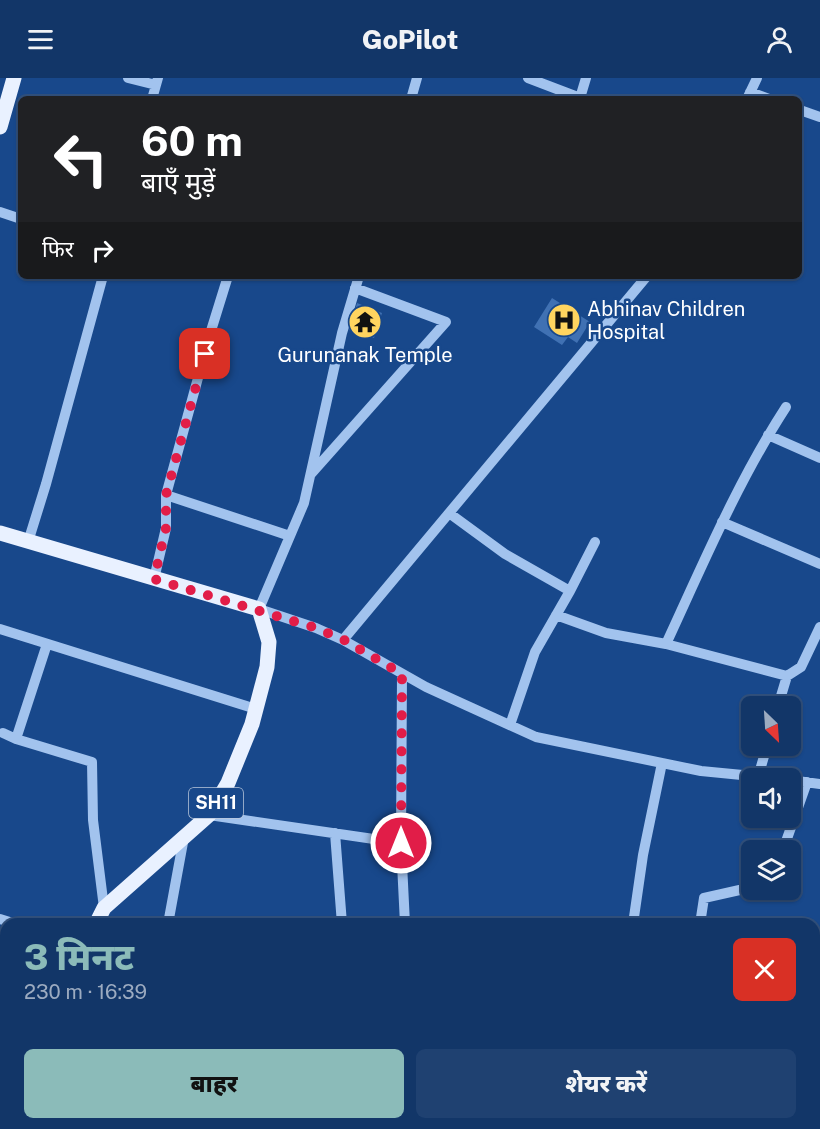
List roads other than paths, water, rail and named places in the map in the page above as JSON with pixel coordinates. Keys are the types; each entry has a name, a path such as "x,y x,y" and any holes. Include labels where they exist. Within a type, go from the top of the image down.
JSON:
{"main road":[{"path":"0,127 14,78"},
{"path":"0,533 259,609"},
{"name":"SH11","path":"99,918 104,908 209,815 228,783 256,710 267,667 269,642 259,609"}],"street":[{"path":"128,78 157,81 153,96"},
{"path":"412,96 417,78"},
{"path":"528,78 576,96"},
{"path":"582,96 586,78"},
{"path":"749,96 756,78"},
{"path":"802,111 820,117"},
{"path":"0,212 18,218"},
{"path":"28,542 102,279"},
{"path":"154,579 166,528 166,495 227,279"},
{"path":"358,279 342,333 304,503 259,609 344,640 402,674 536,737 701,771 741,775"},
{"path":"344,640 644,279"},
{"path":"310,475 446,322 355,288"},
{"path":"666,644 722,522 768,435 786,407"},
{"path":"768,435 820,458"},
{"path":"166,495 290,536"},
{"path":"449,513 505,555 570,591"},
{"path":"722,522 820,564"},
{"path":"510,725 536,651 595,542"},
{"path":"556,615 606,633 666,644 786,676"},
{"path":"781,696 786,676 801,667 820,627"},
{"path":"0,629 256,710"},
{"path":"16,740 47,644"},
{"path":"402,674 401,843 405,918"},
{"path":"1,736 92,762 93,820 104,908"},
{"path":"634,918 643,855 662,763"},
{"path":"801,781 820,784"},
{"path":"787,840 807,782"},
{"path":"209,815 401,843"},
{"path":"335,834 342,918"},
{"path":"169,918 184,837"},
{"path":"701,918 704,898 741,890"}],"place":[{"name":"Abhinav Children Hospital","path":"564,320"},
{"name":"Gurunanak Temple","path":"365,322"}]}
